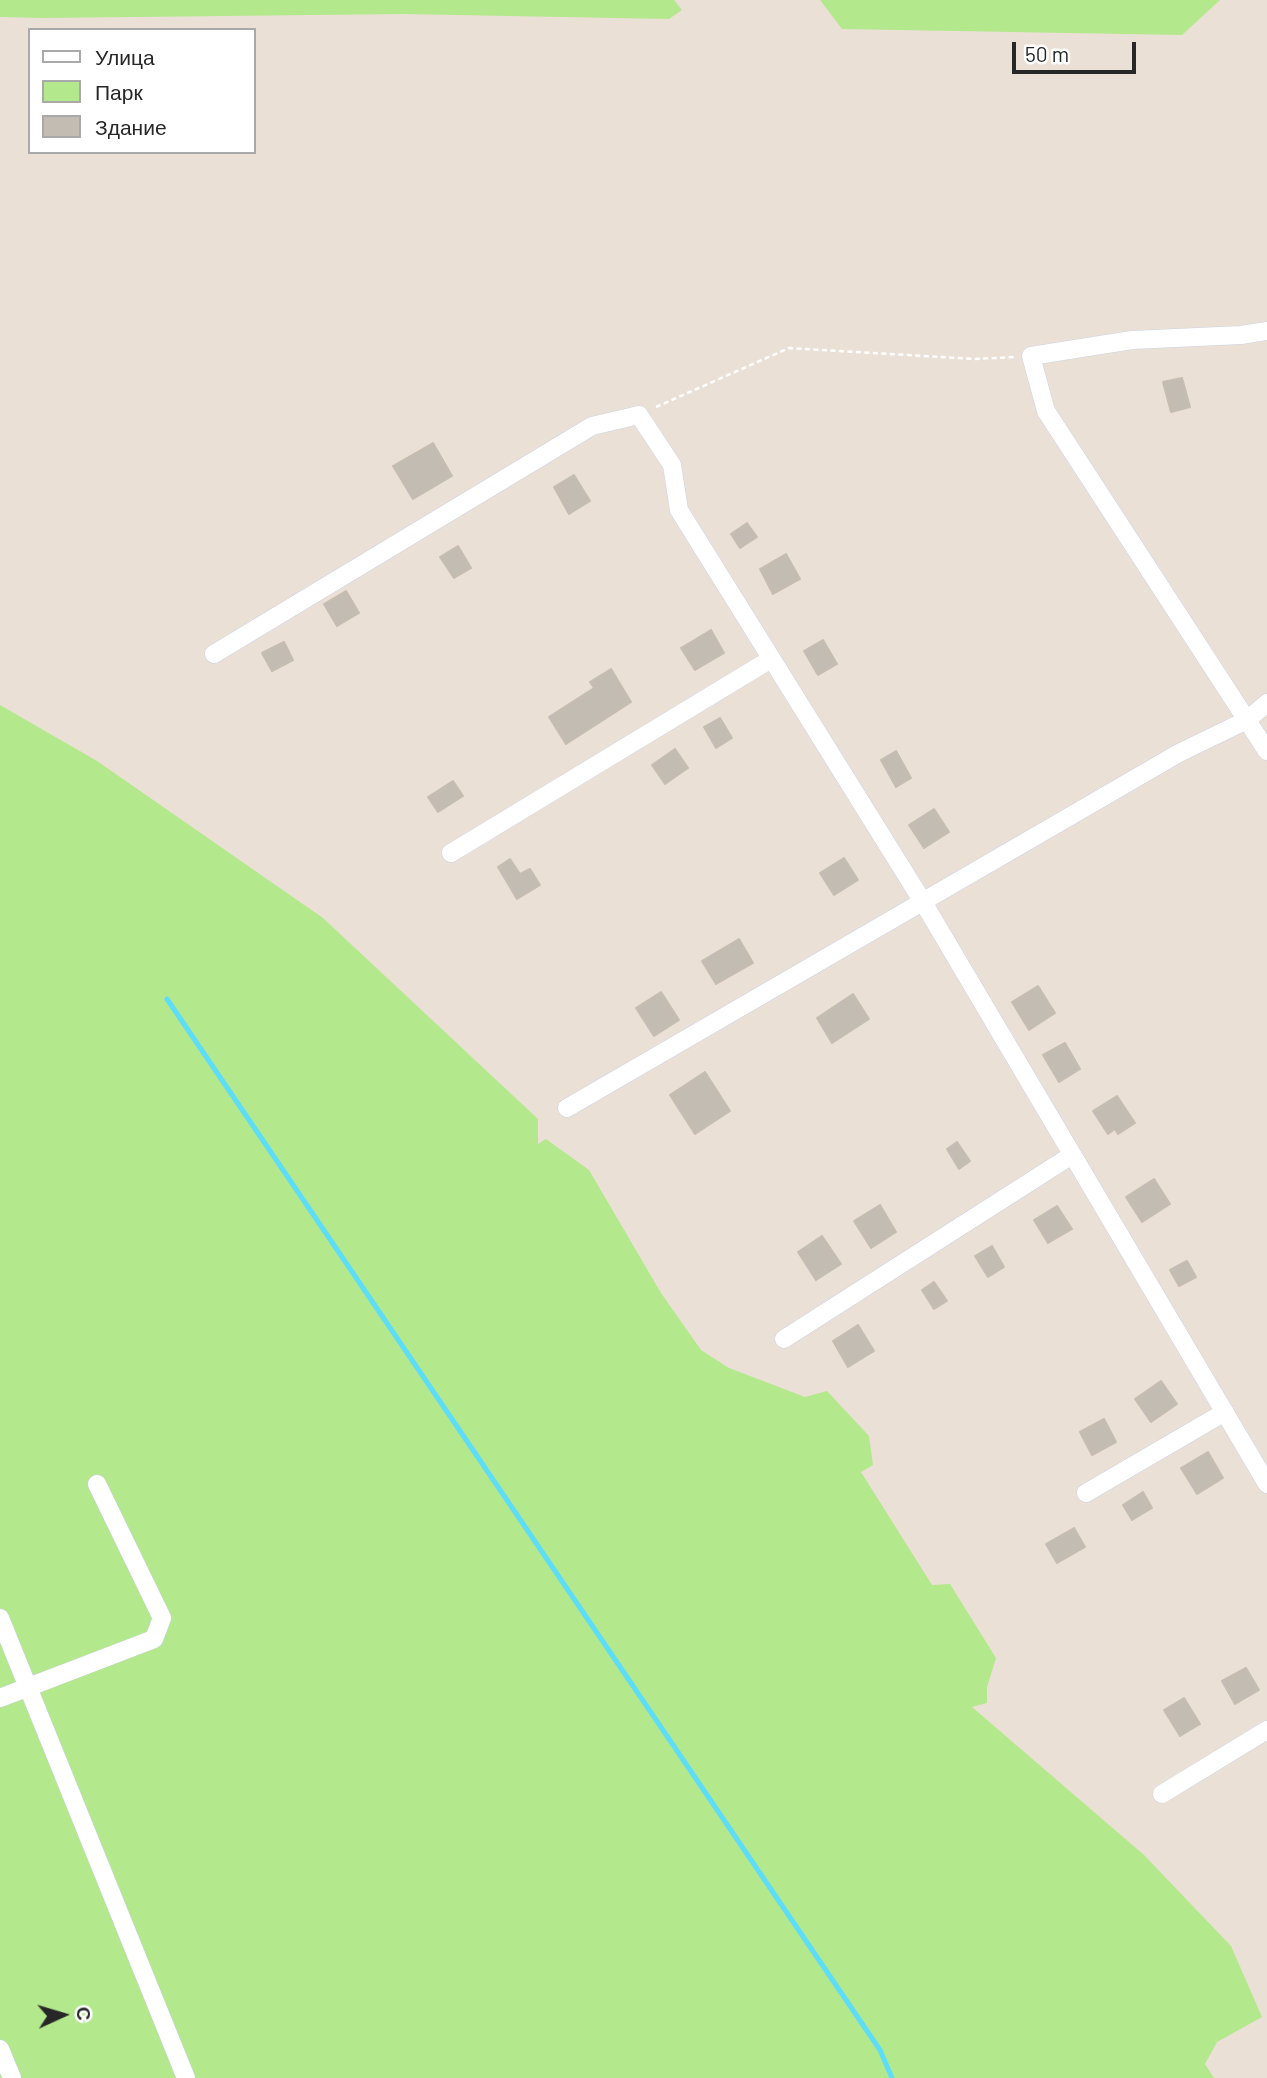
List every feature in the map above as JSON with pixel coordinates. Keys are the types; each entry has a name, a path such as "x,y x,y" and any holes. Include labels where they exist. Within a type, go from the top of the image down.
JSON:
{"street":[{"path":"1267,331 1132,340 1031,356 1046,411 1267,751"},
{"path":"214,653 592,426 639,415 673,465 679,510 923,902 1267,1484"},
{"path":"451,853 771,659"},
{"path":"567,1108 1179,753 1247,720 1267,703"},
{"path":"784,1339 1072,1155"},
{"path":"1086,1493 1225,1412"},
{"path":"0,1698 154,1639 162,1618 97,1484"},
{"path":"0,1618 186,2078"},
{"path":"1162,1794 1267,1731"},
{"path":"0,2049 12,2078"}],"path":[{"path":"639,415 789,348 975,359 1031,356"}],"green space":[{"path":"0,0 674,0 682,10 669,19 403,14 44,18 0,17"},
{"path":"820,0 1220,0 1182,35 842,29"},
{"path":"0,705 97,761 323,918 538,1119 538,1144 546,1139 589,1170 661,1293 701,1350 729,1368 805,1397 827,1391 869,1436 873,1465 861,1472 932,1585 950,1584 996,1658 987,1687 987,1703 972,1707 1144,1855 1231,1946 1262,2017 1217,2042 1205,2064 1214,2078 0,2078"}],"building":[{"path":"1182,378 1190,407 1171,412 1163,382"},
{"path":"433,443 452,476 413,499 393,466"},
{"path":"574,475 590,501 569,514 554,487"},
{"path":"747,523 757,537 740,548 731,534"},
{"path":"458,546 471,568 454,578 440,557"},
{"path":"786,554 800,579 773,594 760,569"},
{"path":"346,591 359,613 337,626 324,604"},
{"path":"711,630 724,653 695,670 681,648"},
{"path":"823,640 837,664 818,675 804,651"},
{"path":"284,642 293,660 272,671 262,653"},
{"path":"611,669 631,702 566,744 549,717 594,688 590,682"},
{"path":"720,718 732,738 716,748 704,727"},
{"path":"675,749 688,768 665,784 652,765"},
{"path":"896,751 911,778 896,787 881,760"},
{"path":"453,781 463,796 438,812 428,797"},
{"path":"934,809 949,832 924,848 909,825"},
{"path":"844,858 858,880 834,895 820,873"},
{"path":"510,859 520,874 530,869 540,885 517,899 498,867"},
{"path":"739,939 753,963 716,984 702,961"},
{"path":"1038,986 1055,1013 1029,1030 1012,1002"},
{"path":"661,992 679,1020 654,1036 636,1008"},
{"path":"853,994 869,1019 832,1043 817,1018"},
{"path":"1065,1043 1080,1069 1059,1082 1043,1055"},
{"path":"705,1072 730,1111 695,1134 670,1095"},
{"path":"1117,1096 1135,1123 1118,1134 1115,1129 1108,1134 1093,1111"},
{"path":"957,1142 970,1161 959,1169 947,1149"},
{"path":"1154,1179 1170,1204 1142,1222 1126,1197"},
{"path":"880,1205 896,1232 871,1248 854,1221"},
{"path":"1057,1206 1072,1229 1048,1243 1034,1220"},
{"path":"822,1236 841,1264 816,1280 798,1252"},
{"path":"992,1246 1004,1267 988,1277 975,1256"},
{"path":"1187,1261 1196,1277 1179,1286 1170,1270"},
{"path":"934,1282 947,1301 934,1309 922,1290"},
{"path":"858,1325 874,1351 848,1367 833,1341"},
{"path":"1161,1381 1177,1404 1151,1422 1135,1399"},
{"path":"1104,1419 1116,1442 1092,1455 1080,1432"},
{"path":"1208,1452 1223,1478 1197,1494 1181,1468"},
{"path":"1143,1492 1152,1508 1132,1520 1123,1505"},
{"path":"1074,1528 1085,1547 1057,1563 1046,1544"},
{"path":"1246,1668 1259,1690 1235,1704 1222,1681"},
{"path":"1184,1698 1200,1724 1180,1736 1164,1710"}],"waterway":[{"path":"167,999 880,2050 892,2078"}]}
